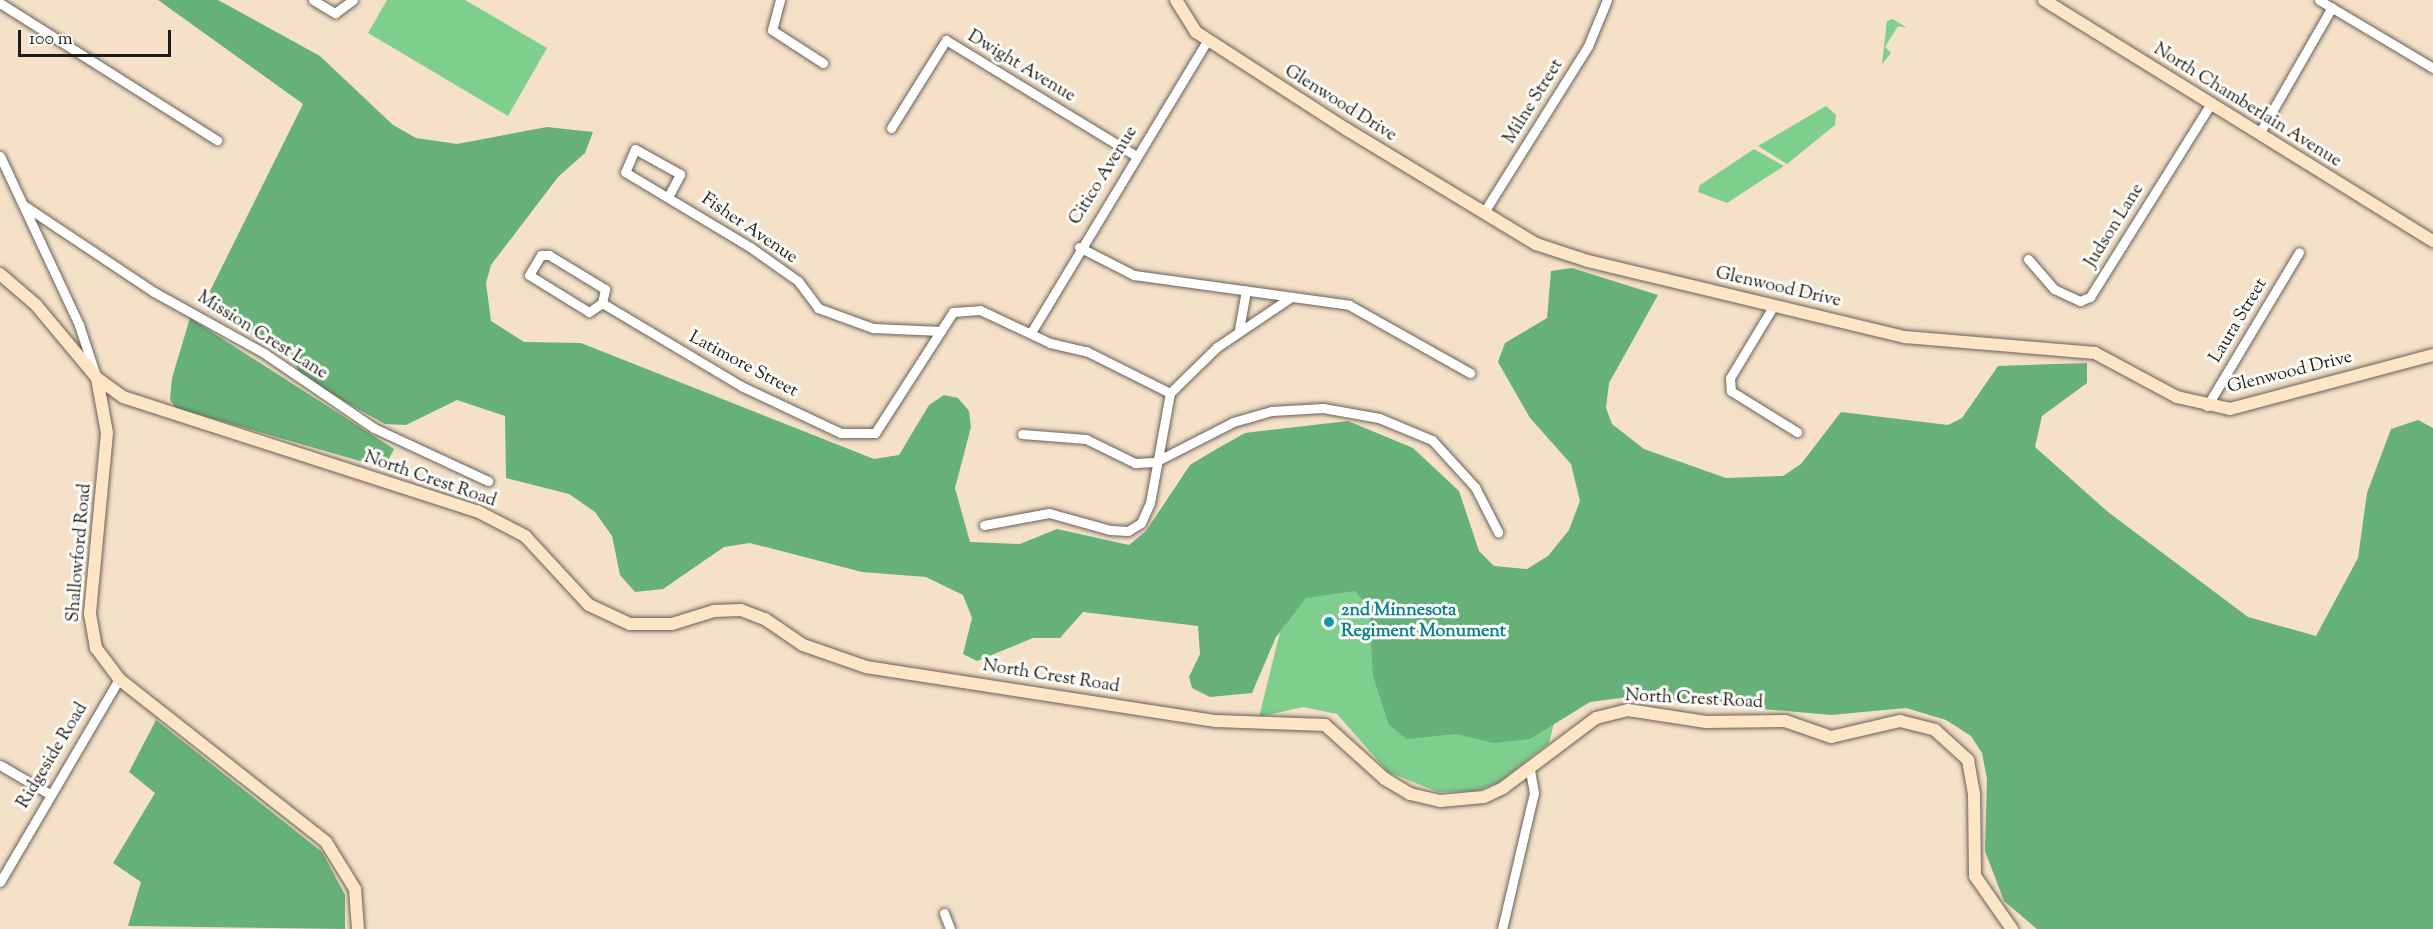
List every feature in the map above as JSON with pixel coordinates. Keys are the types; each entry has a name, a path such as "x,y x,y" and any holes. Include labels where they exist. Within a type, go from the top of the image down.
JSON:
{"street":[{"path":"313,0 335,13 353,0"},
{"path":"780,0 772,30 823,63"},
{"name":"Glenwood Drive","path":"1176,0 1186,21 1207,41 1546,248 1905,337 2095,353 2177,397 2207,406 2230,409 2433,355"},
{"name":"North Chamberlain Avenue","path":"2044,0 2210,105 2433,241"},
{"path":"2319,0 2433,68"},
{"path":"0,3 217,140"},
{"name":"Milne Street","path":"1484,212 1588,46 1607,3"},
{"path":"2259,134 2332,8"},
{"name":"Dwight Avenue","path":"891,128 945,40 1136,156"},
{"name":"Citico Avenue","path":"1032,332 1079,247 1207,41"},
{"name":"Judson Lane","path":"2028,259 2054,289 2080,301 2090,297 2210,105"},
{"name":"Fisher Avenue","path":"668,197 680,174 635,148 625,172 798,281 818,308 873,328 941,331"},
{"name":"Shallowford Road","path":"0,156 25,206 97,378 107,433 90,633 119,679 326,842 355,889 358,929"},
{"name":"Mission Crest Lane","path":"25,206 154,292 264,353 374,428 488,481"},
{"path":"1079,247 1134,275 1349,305 1470,373"},
{"name":"Laura Street","path":"2207,406 2299,252"},
{"path":"541,255 549,255 605,289 602,303 589,312 529,275 541,255"},
{"name":"North Crest Road","path":"0,273 36,305 97,378 149,409 477,511 525,536 589,605 630,624 672,624 714,611 741,610 765,619 803,645 866,667 1216,721 1325,725 1385,779 1410,795 1440,801 1484,797 1530,770 1596,718 1628,710 1706,722 1785,721 1831,737 1900,722 1935,730 1968,760 1974,794 1975,876 2012,929"},
{"path":"1239,330 1246,291"},
{"path":"984,525 1049,513 1128,531 1141,523 1150,503 1155,462 1170,393 1239,330 1291,297"},
{"name":"Latimore Street","path":"602,303 741,386 832,429 875,433 941,331"},
{"path":"1774,305 1730,378 1731,390 1797,432"},
{"path":"941,331 953,312 980,310 1170,393"},
{"path":"1022,434 1086,439 1135,463 1155,462 1233,422 1271,411 1323,408 1378,418 1432,440 1474,487 1498,532"},
{"name":"Ridgeside Road","path":"0,882 48,793 119,679"},
{"path":"0,765 48,793"},
{"path":"1502,929 1534,793 1530,770"},
{"path":"944,913 950,929"}],"green space":[{"path":"158,0 218,0 320,56 393,125 416,138 457,144 547,127 593,132 585,153 558,177 491,265 486,283 491,321 524,342 581,343 874,459 899,455 929,405 944,395 958,398 969,411 971,427 955,488 970,542 1020,544 1057,529 1129,545 1146,531 1190,465 1213,451 1245,433 1348,421 1413,448 1459,491 1479,551 1494,566 1527,569 1548,556 1569,530 1580,501 1571,464 1530,418 1498,362 1505,343 1547,318 1551,271 1572,268 1658,295 1609,383 1606,408 1612,424 1644,449 1726,478 1783,476 1801,464 1841,412 1948,425 1962,418 1998,366 2087,363 2087,383 2042,416 2035,447 2108,512 2248,617 2316,636 2358,558 2367,493 2391,429 2418,420 2433,428 2433,929 2037,929 2004,901 1985,851 1987,779 1982,753 1971,736 1946,720 1906,708 1831,715 1628,697 1590,702 1530,739 1494,743 1456,734 1407,739 1389,725 1373,676 1369,608 1355,591 1306,598 1276,637 1252,693 1210,697 1192,688 1189,677 1200,654 1198,626 1083,612 1060,638 1033,638 977,661 963,654 972,618 963,595 926,577 862,572 750,543 724,547 663,589 635,592 620,575 612,536 595,512 569,494 506,478 505,416 457,400 406,425 385,424 303,378 288,353 224,320 210,291 303,104"},
{"path":"387,0 465,0 547,48 508,116 368,33"},
{"path":"1893,19 1907,28 1898,26 1885,47 1891,53 1882,64 1887,21"},
{"path":"1826,106 1836,115 1835,125 1787,164 1758,146"},
{"path":"1754,149 1784,166 1727,203 1698,192 1700,185"},
{"path":"190,318 394,449 384,468 176,408 170,400 172,378"},
{"path":"1302,543 1590,579 1549,743 1499,782 1477,791 1438,792 1388,772 1337,714 1303,707 1259,717"},
{"path":"156,720 322,852 345,895 345,929 128,926 141,882 113,863 155,793 129,772"}],"place":[{"name":"2nd Minnesota Regiment Monument","path":"1329,622"}]}
